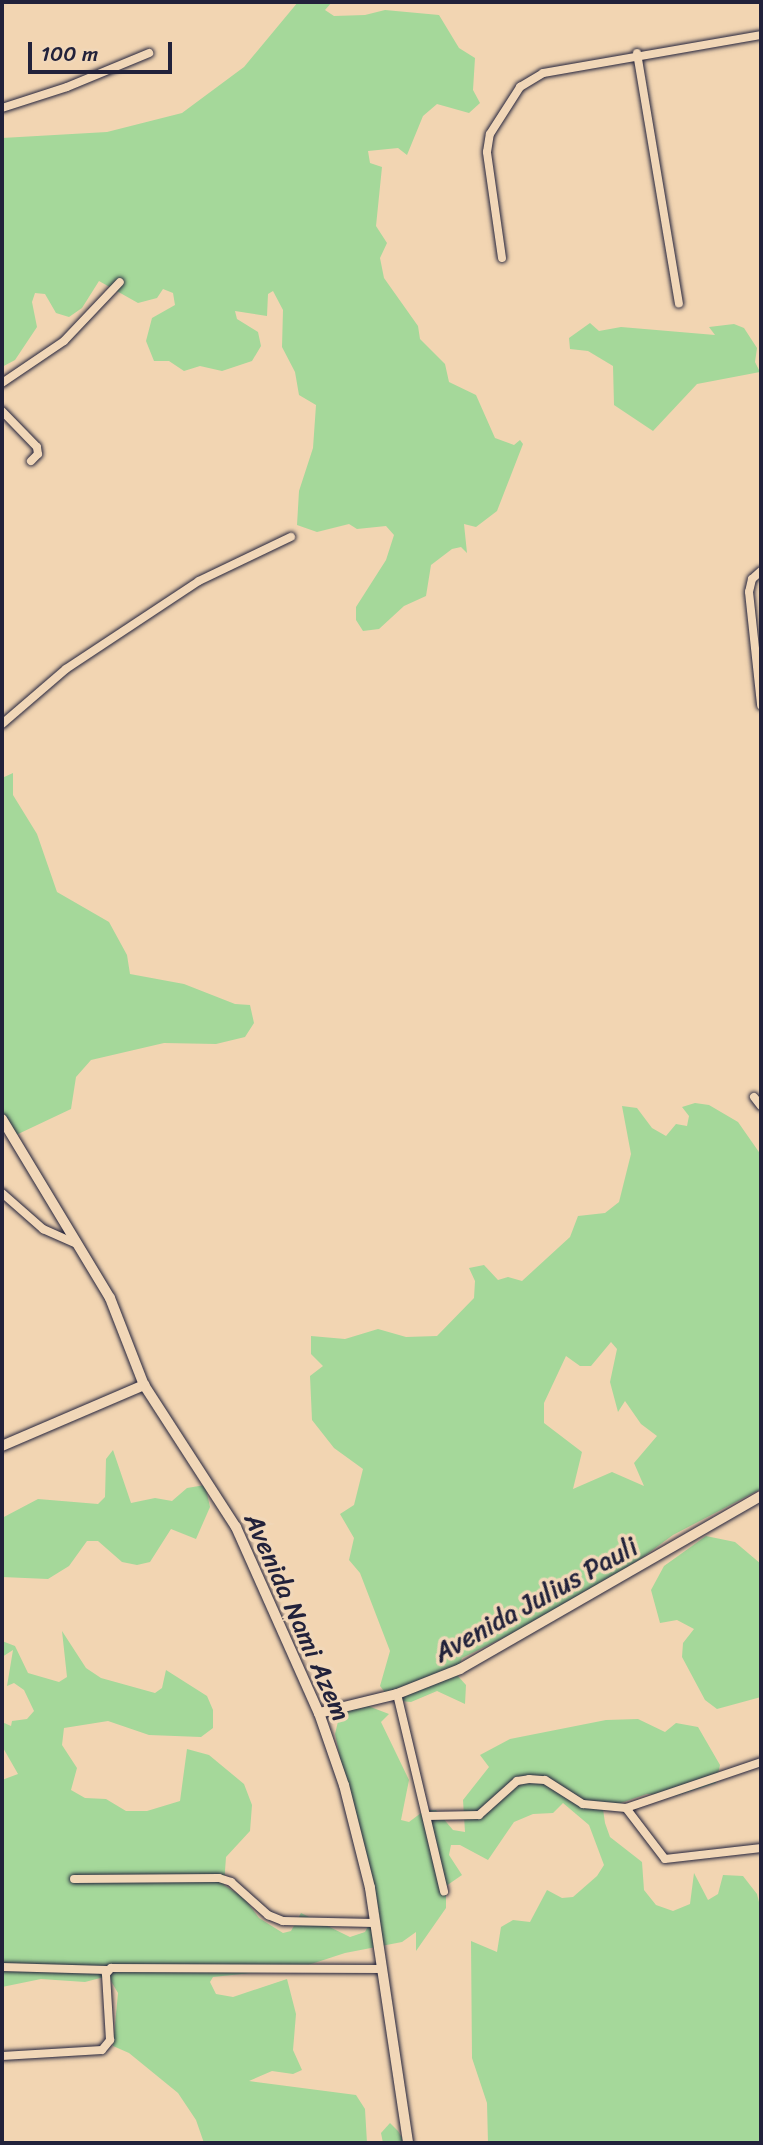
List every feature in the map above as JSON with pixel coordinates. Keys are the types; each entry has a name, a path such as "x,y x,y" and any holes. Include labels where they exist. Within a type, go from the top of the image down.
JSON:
{"street":[{"path":"502,257 487,152 490,134 520,87 543,72 637,53 761,35"},
{"path":"637,53 679,304"},
{"path":"2,108 149,54"},
{"path":"2,383 64,341 120,282"},
{"path":"2,411 37,447 38,454 31,461"},
{"path":"2,724 66,669 199,581 291,537"},
{"path":"761,571 752,579 749,592 761,705"},
{"path":"754,1097 761,1106"},
{"name":"Avenida Nami Azem","path":"2,1119 110,1298 144,1385 236,1527 319,1713 358,1838 408,2143"},
{"path":"2,1194 43,1229 76,1244"},
{"path":"2,1446 144,1385"},
{"name":"Avenida Julius Pauli","path":"319,1713 397,1694 502,1647 761,1496"},
{"path":"397,1694 444,1891"},
{"path":"427,1816 479,1815 517,1781 529,1779 545,1780 583,1804 626,1808 761,1762"},
{"path":"626,1808 665,1859 761,1848"},
{"path":"74,1879 219,1878 232,1882 268,1915 283,1921 374,1923"},
{"path":"2,1967 107,1970 379,1969"},
{"path":"2,2056 102,2050 110,2040 107,1970"}],"green space":[{"path":"298,2 332,2 325,10 334,16 365,15 385,10 439,15 459,48 475,58 473,90 480,103 469,113 437,104 423,116 407,155 398,148 368,151 370,163 382,167 376,226 387,243 380,258 384,278 418,326 420,339 445,364 449,382 476,395 495,438 514,445 520,440 523,444 497,511 476,527 464,524 467,553 461,547 452,549 431,565 426,596 404,606 379,629 363,631 356,620 356,607 386,560 394,535 386,526 357,529 349,524 317,532 297,525 299,491 313,448 316,405 299,395 295,372 282,347 283,310 273,291 268,294 267,316 235,311 237,319 258,332 261,346 252,361 222,371 200,366 184,371 169,361 154,361 146,341 152,318 175,305 173,293 163,289 157,298 138,303 99,281 82,308 69,317 56,313 45,294 35,293 32,302 37,327 15,360 2,367 2,138 107,132 182,113 244,67"},
{"path":"590,323 599,331 621,327 715,335 709,327 734,324 744,328 757,348 755,362 760,372 697,384 653,431 614,405 613,366 588,351 570,349 569,338"},
{"path":"13,773 13,795 37,834 57,892 109,922 127,955 130,974 184,984 235,1004 250,1005 254,1023 245,1037 216,1044 164,1043 91,1060 76,1077 71,1109 16,1135 2,1110 2,778"},
{"path":"695,1103 709,1105 738,1122 761,1155 761,1489 673,1535 639,1560 523,1628 462,1658 456,1674 466,1685 465,1704 437,1691 411,1702 391,1700 380,1686 390,1651 360,1573 349,1560 354,1538 340,1514 354,1505 363,1469 334,1448 312,1420 310,1376 323,1366 311,1354 311,1336 345,1339 378,1329 406,1337 437,1336 474,1298 475,1281 469,1268 484,1265 498,1280 508,1277 522,1281 570,1237 578,1216 605,1213 619,1202 631,1154 622,1106 637,1108 652,1128 666,1136 676,1124 687,1126 689,1116 682,1107","holes":["611,1342 617,1349 610,1382 618,1412 625,1401 641,1424 657,1436 634,1463 644,1486 612,1472 573,1489 582,1452 544,1423 544,1403 566,1356 580,1366 591,1366"]},
{"path":"113,1450 131,1503 155,1498 172,1501 187,1488 205,1485 210,1507 196,1539 171,1529 150,1562 137,1565 122,1562 98,1541 87,1541 69,1566 48,1579 2,1577 2,1518 38,1499 98,1504 105,1497 106,1459"},
{"path":"706,1536 735,1542 761,1564 761,1697 717,1709 705,1700 682,1657 683,1643 694,1629 677,1620 660,1623 651,1590 664,1566"},
{"path":"62,1631 86,1668 101,1678 155,1693 162,1688 166,1670 207,1696 213,1710 213,1728 201,1737 149,1735 108,1721 64,1728 62,1745 77,1768 71,1790 85,1798 106,1799 126,1811 147,1811 180,1801 187,1749 209,1755 244,1784 252,1805 250,1831 226,1857 224,1885 244,1898 259,1918 283,1933 291,1931 301,1913 350,1937 365,1932 373,1917 335,1734 340,1713 368,1706 389,1714 381,1722 409,1780 401,1820 409,1822 425,1810 436,1810 453,1830 465,1832 463,1800 489,1767 480,1755 510,1739 606,1720 638,1719 665,1732 676,1723 698,1727 720,1765 716,1783 675,1796 647,1794 603,1809 605,1823 610,1837 642,1862 644,1890 656,1905 673,1911 690,1904 694,1873 708,1900 718,1894 723,1875 743,1876 757,1894 761,1910 761,2143 488,2143 487,2103 472,2058 471,1941 497,1952 501,1927 513,1920 530,1922 547,1890 562,1898 573,1897 597,1876 604,1865 589,1825 563,1803 553,1813 533,1814 514,1822 488,1860 460,1845 451,1845 449,1855 462,1875 446,1886 446,1908 416,1951 416,1932 402,1942 345,1953 299,1968 213,1977 210,1982 216,1994 233,1997 287,1979 296,2014 293,2050 302,2070 293,2074 272,2071 249,2081 356,2095 365,2109 367,2143 204,2143 196,2120 178,2093 129,2053 113,2046 118,1993 108,1976 85,1982 41,1979 2,1987 2,1780 18,1774 2,1746 2,1722 11,1726 12,1721 27,1719 34,1711 24,1690 14,1683 7,1686 13,1650 2,1657 2,1641 15,1646 28,1673 59,1682 67,1677"},
{"path":"390,2123 405,2143 383,2143 381,2133"}]}
